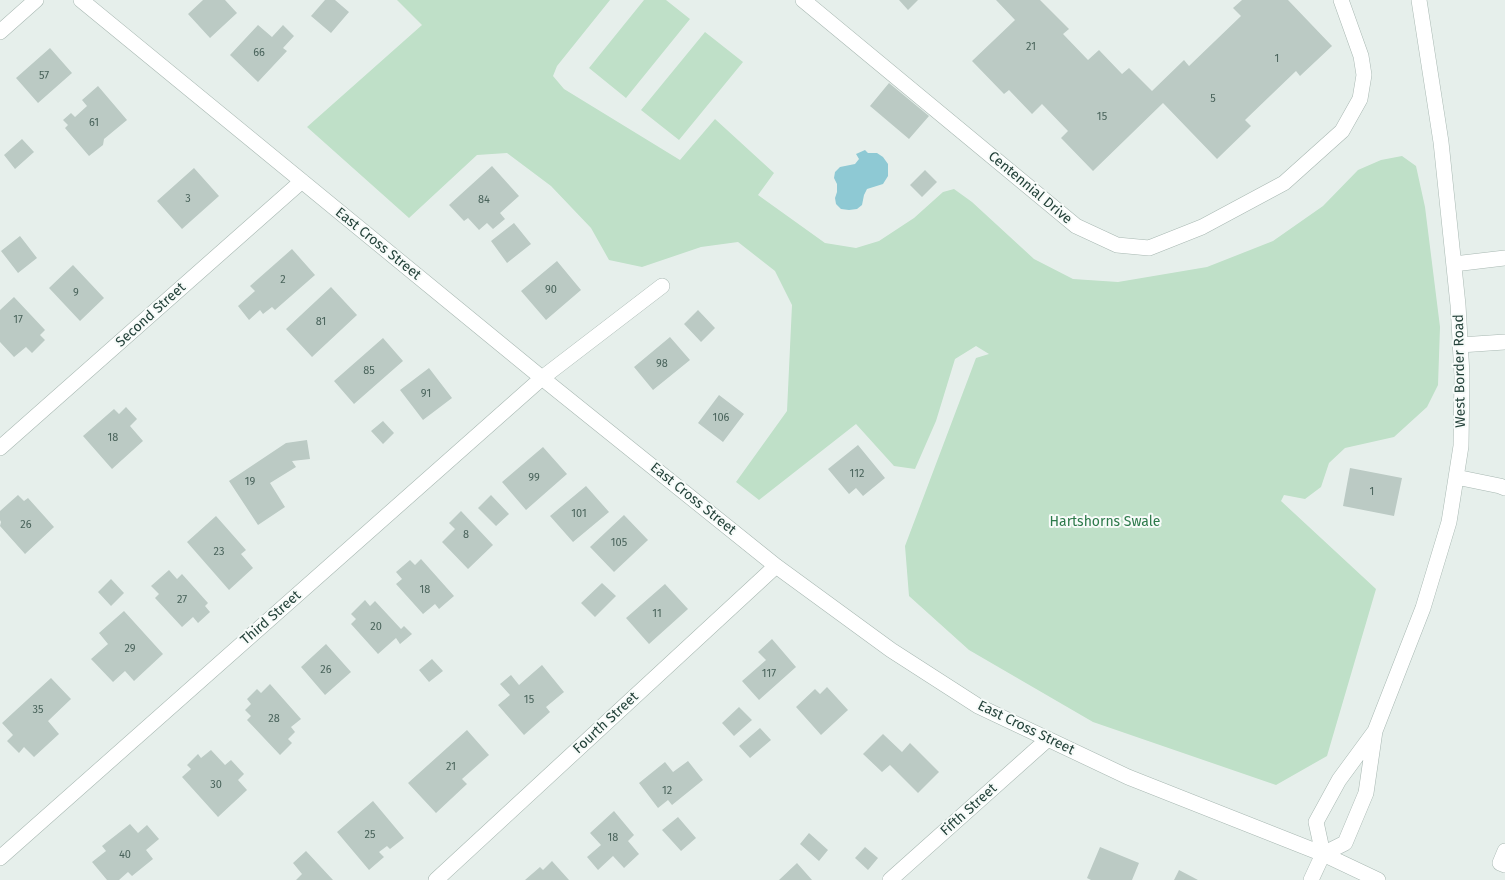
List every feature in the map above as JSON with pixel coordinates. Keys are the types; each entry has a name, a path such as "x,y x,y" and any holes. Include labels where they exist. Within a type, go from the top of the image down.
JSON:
{"street":[{"path":"0,32 36,0"},
{"name":"East Cross Street","path":"81,0 542,378 776,566 891,650 978,706 1128,777 1323,854 1378,880"},
{"name":"Centennial Drive","path":"803,0 1076,226 1117,245 1149,248 1202,227 1284,183 1342,130 1360,99 1364,75 1361,56 1342,0"},
{"name":"West Border Road","path":"1375,731 1339,780 1316,822 1323,854 1346,843 1366,793 1375,731 1423,608 1449,522 1461,446 1462,375 1458,306 1441,142 1419,0"},
{"name":"Second Street","path":"0,448 302,181"},
{"path":"1454,264 1505,258"},
{"name":"Third Street","path":"0,858 542,378 662,286"},
{"path":"1460,345 1505,342"},
{"path":"1456,477 1505,488"},
{"name":"Fourth Street","path":"436,880 776,566"},
{"name":"Fifth Street","path":"890,880 1048,739"},
{"path":"1505,851 1500,863 1505,865"},
{"path":"1310,880 1323,854"}],"green space":[{"name":"Hartshorns Swale","path":"397,0 610,0 557,66 553,76 564,89 680,160 715,119 774,173 758,195 825,243 856,248 879,241 914,218 943,192 954,189 972,202 1034,259 1073,279 1118,282 1207,267 1273,241 1323,206 1358,170 1381,160 1402,156 1416,166 1425,207 1440,327 1438,385 1427,407 1394,437 1345,448 1329,463 1321,487 1305,499 1284,495 1281,501 1376,589 1327,756 1276,785 1093,722 969,650 909,596 905,546 976,358 989,354 976,346 955,359 936,421 915,469 894,466 856,424 759,500 736,482 787,411 792,305 775,271 738,242 701,247 642,267 609,260 591,228 551,186 507,153 477,155 409,218 307,127 422,25"},
{"path":"644,0 666,0 690,19 626,98 589,68"},
{"path":"705,32 743,62 679,140 641,110"}],"water":[{"path":"865,150 868,153 877,153 883,157 888,164 888,176 883,184 867,189 862,205 857,209 841,209 836,204 835,198 837,184 834,178 835,172 840,167 855,164 859,159 856,154"}],"building":[{"path":"203,0 225,0 237,13 210,38 188,14"},
{"path":"325,0 335,0 349,12 331,33 311,16"},
{"path":"899,0 918,0 908,10"},
{"path":"996,0 1040,0 1069,29 1063,34 1088,60 1099,50 1122,74 1129,68 1152,91 1184,60 1189,66 1241,16 1233,8 1242,0 1288,0 1332,46 1300,76 1296,71 1245,120 1251,126 1217,159 1163,103 1093,171 1061,138 1068,131 1042,104 1032,114 1009,90 1004,94 972,61 1015,20"},
{"path":"258,25 272,37 283,25 294,36 283,48 287,51 258,82 230,55"},
{"path":"50,48 72,73 38,103 16,78"},
{"path":"889,83 929,116 909,139 870,106"},
{"path":"98,86 127,120 104,139 103,145 89,156 65,128 68,125 63,120 71,113 75,117 87,106 82,100"},
{"path":"22,139 34,152 15,169 4,155"},
{"path":"492,166 519,196 500,213 505,219 493,229 487,223 479,230 468,218 464,221 449,205"},
{"path":"194,168 219,196 182,229 157,201"},
{"path":"925,170 937,182 922,197 910,185"},
{"path":"514,223 531,244 507,263 491,241"},
{"path":"20,236 37,258 18,273 1,251"},
{"path":"292,249 315,275 275,310 272,307 263,314 260,310 249,320 238,306 255,291 250,286"},
{"path":"557,261 581,290 546,320 521,291"},
{"path":"73,265 104,298 80,321 49,288"},
{"path":"331,287 357,315 312,357 286,329"},
{"path":"14,297 45,330 40,335 45,340 32,353 26,347 14,357 0,342 0,310"},
{"path":"698,310 715,328 701,342 684,324"},
{"path":"670,337 690,360 653,390 634,367"},
{"path":"383,338 403,361 354,404 334,381"},
{"path":"429,368 452,398 423,420 400,390"},
{"path":"719,395 744,414 723,442 698,423"},
{"path":"126,407 137,419 130,426 143,441 112,469 83,436 114,409 119,414"},
{"path":"383,421 394,433 383,444 371,431"},
{"path":"307,440 310,459 292,461 296,467 270,483 285,507 258,525 229,481 286,443"},
{"path":"858,445 885,478 863,496 856,488 849,494 828,469"},
{"path":"543,447 567,474 526,510 502,482"},
{"path":"1350,468 1402,478 1394,516 1343,506"},
{"path":"586,486 609,512 573,542 550,516"},
{"path":"18,495 24,501 28,498 54,527 25,554 0,526 0,511"},
{"path":"491,495 509,514 496,526 478,508"},
{"path":"461,511 493,545 468,569 442,542 455,529 449,523"},
{"path":"624,515 648,540 614,572 590,547"},
{"path":"216,516 246,550 241,554 253,568 229,590 187,542"},
{"path":"421,559 454,596 439,609 435,604 423,614 396,584 402,579 396,572 410,560 415,565"},
{"path":"169,570 177,579 182,574 208,603 205,606 210,612 198,623 193,617 182,627 155,598 159,594 151,586"},
{"path":"111,579 124,593 111,606 98,592"},
{"path":"602,583 616,596 595,617 581,603"},
{"path":"665,584 688,609 649,644 626,618"},
{"path":"365,600 370,606 375,601 401,629 404,626 412,634 400,644 396,638 378,654 351,624 356,619 351,614"},
{"path":"124,611 163,654 134,681 125,671 113,682 91,659 108,644 99,633"},
{"path":"772,639 796,667 759,700 742,681 766,660 758,652"},
{"path":"326,644 351,672 325,695 301,667"},
{"path":"432,659 443,671 429,682 419,670"},
{"path":"542,665 564,692 546,707 550,712 524,735 498,705 510,695 500,684 511,675 519,685"},
{"path":"51,678 71,699 48,721 59,734 34,757 24,747 19,753 7,741 13,735 2,723"},
{"path":"270,684 301,719 291,727 295,732 288,739 292,743 280,755 247,720 251,716 245,710 251,704 247,699 257,689 261,693"},
{"path":"827,687 848,710 821,735 796,707 815,689 820,694"},
{"path":"739,707 752,720 734,736 722,723"},
{"path":"760,728 771,740 750,758 739,746"},
{"path":"467,730 489,755 462,779 467,784 436,813 408,783"},
{"path":"883,734 902,752 910,743 939,772 918,793 890,765 882,772 863,754"},
{"path":"211,750 225,765 231,760 244,774 238,780 247,790 218,817 182,777 191,769 187,765 198,754 201,758"},
{"path":"688,761 703,780 672,805 668,800 658,808 639,783 665,762 673,772"},
{"path":"373,801 404,838 390,849 387,846 379,852 384,857 369,870 337,832"},
{"path":"614,811 634,835 628,841 639,854 624,868 613,856 598,870 587,857 601,845 590,833"},
{"path":"678,817 696,838 681,851 662,830"},
{"path":"130,824 138,833 147,825 159,839 146,850 153,859 132,876 128,872 119,880 107,880 92,862 106,851 102,846"},
{"path":"809,833 828,850 819,861 800,844"},
{"path":"865,847 878,858 868,870 855,858"},
{"path":"1100,847 1139,863 1132,880 1091,880 1087,878"},
{"path":"306,851 333,880 296,880 302,874 293,863"},
{"path":"552,861 569,880 525,880 540,867 543,870"},
{"path":"797,863 812,880 779,880"},
{"path":"1179,870 1198,880 1174,880"}]}
